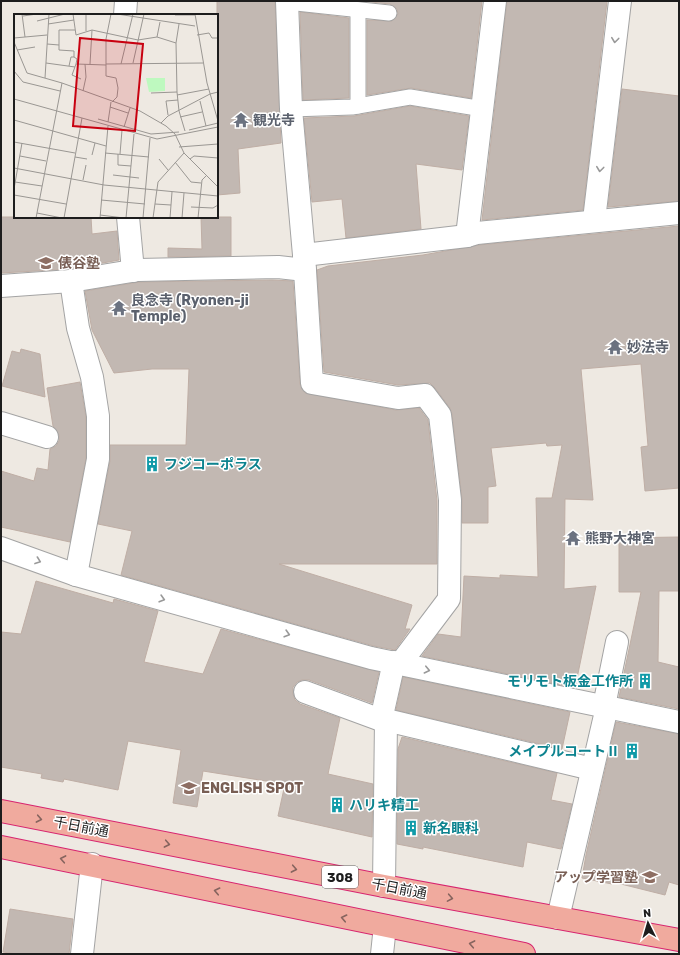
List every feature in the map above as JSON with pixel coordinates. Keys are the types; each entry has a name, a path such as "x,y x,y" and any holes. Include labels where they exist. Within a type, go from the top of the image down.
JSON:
{"highway":[{"name":"千日前通","path":"1,811 384,886 679,940"},
{"path":"1,847 92,864 524,954"}],"street":[{"path":"125,14 126,1"},
{"path":"467,236 495,1"},
{"path":"594,220 620,1"},
{"path":"287,2 291,109 304,262 312,382 398,398 426,395 440,415 450,500 450,599 397,663 383,720 384,886"},
{"path":"1,286 71,281 132,271 278,267 467,236 477,233 594,220 679,213"},
{"path":"128,218 132,271"},
{"path":"71,281 78,328 92,377 98,416 98,458 76,575"},
{"path":"1,422 47,437"},
{"path":"1,548 76,575 397,663 679,722"},
{"path":"558,918 592,769 617,642"},
{"path":"305,692 383,720 592,769"},
{"path":"82,954 92,864"},
{"path":"382,954 385,926"}],"lane":[{"path":"287,2 389,13"},
{"path":"358,10 358,106"},
{"path":"291,109 358,106 410,97 482,109"}],"building":[{"path":"217,1 275,1 281,143 238,149 240,193 218,195 218,14"},
{"path":"362,1 482,1 471,98 411,88 367,95 367,20 392,21 398,14 397,9 390,4"},
{"path":"507,1 607,1 583,210 482,220"},
{"path":"300,12 349,18 349,98 303,100"},
{"path":"622,89 679,96 679,201 608,207"},
{"path":"410,106 469,116 462,170 416,164 421,229 346,238 342,199 312,202 304,118 354,116"},
{"path":"1,217 91,218 92,234 117,231 119,260 70,269 1,273"},
{"path":"231,217 231,256 168,257 168,248 202,249 201,218"},
{"path":"679,226 679,488 645,491 641,447 648,446 641,364 581,369 593,500 565,499 564,589 596,586 575,688 422,656 438,634 461,637 464,576 500,578 500,575 538,577 536,498 552,498 562,445 547,446 546,443 491,448 496,486 488,487 488,523 462,523 462,499 450,408 430,383 398,385 324,372 317,270 328,266 423,255 479,245"},
{"path":"293,281 300,384 305,393 396,410 419,408 428,420 437,501 437,564 279,564 412,605 405,629 410,629 395,650 374,646 121,575 132,531 98,524 110,461 110,445 186,445 189,369 152,369 114,373 92,330 85,291 139,282"},
{"path":"21,349 40,354 45,397 2,386 12,351 20,353"},
{"path":"80,382 86,417 86,458 70,542 1,527 1,471 34,481 37,468 48,470 50,449 56,446 59,441 59,435 53,426 47,388"},
{"path":"678,537 679,591 659,591 658,662 679,667 679,709 619,697 641,592 619,592 619,538"},
{"path":"36,581 113,603 114,599 158,611 144,662 203,674 221,629 379,672 372,703 309,680 297,682 293,687 295,700 300,704 340,718 328,774 373,784 372,837 278,816 285,784 203,771 197,807 173,803 181,750 128,741 118,790 64,779 63,782 41,778 42,774 1,767 1,632 21,634"},
{"path":"403,677 570,712 562,749 396,710"},
{"path":"616,722 679,734 679,885 669,882 665,895 613,882 612,884 582,878"},
{"path":"402,737 557,773 551,800 572,804 561,849 527,842 523,867 423,847 423,849 397,844 398,749"},
{"path":"10,909 73,919 69,954 16,954 3,952"}],"place":[{"name":"観光寺","path":"241,120"},
{"name":"俵谷塾","path":"46,263"},
{"name":"良念寺 (Ryonen-ji Temple)","path":"119,308"},
{"name":"妙法寺","path":"615,347"},
{"name":"フジコーポラス","path":"152,464"},
{"name":"熊野大神宮","path":"573,538"},
{"name":"モリモト板金工作所","path":"645,681"},
{"name":"メイプルコートⅡ","path":"632,751"},
{"name":"ENGLISH SPOT","path":"189,788"},
{"name":"ハリキ精工","path":"337,805"},
{"name":"新名眼科","path":"411,828"},
{"name":"アップ学習塾","path":"650,877"}]}
